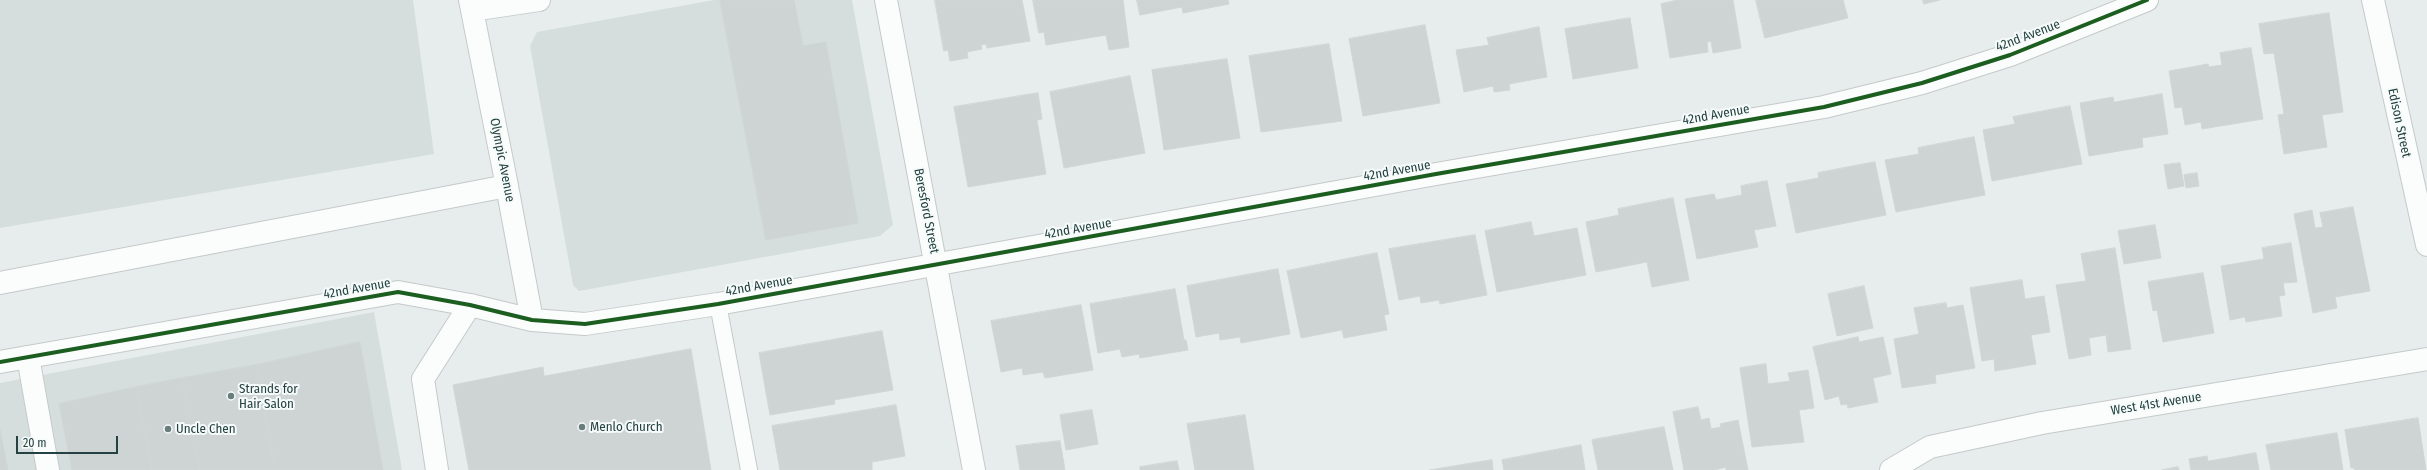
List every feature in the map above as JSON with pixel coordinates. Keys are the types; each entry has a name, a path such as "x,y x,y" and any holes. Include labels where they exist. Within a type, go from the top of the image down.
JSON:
{"street":[{"path":"471,5 539,0"},
{"name":"Beresford Street","path":"886,0 937,265 974,470"},
{"name":"42nd Avenue","path":"0,362 398,292 470,305 532,320 585,324 718,304 1436,174 1824,107 1922,83 2010,54 2147,0"},
{"name":"Edison Street","path":"2373,0 2427,245"},
{"name":"Olympic Avenue","path":"471,5 532,320"},
{"path":"0,283 507,186"},
{"path":"437,470 423,380 470,305"},
{"path":"28,357 48,470"},
{"name":"West 41st Avenue","path":"1891,470 1930,447 2042,423 2427,359"}],"lane":[{"path":"718,304 749,470"}],"shaded area":[{"path":"0,0 413,0 434,154 0,228"},
{"path":"714,0 852,0 893,225 880,236 579,291 573,285 530,46 537,32"},
{"path":"374,312 402,470 0,470 0,383"}],"building":[{"path":"720,0 794,0 803,46 826,42 858,223 766,240"},
{"path":"935,0 1022,0 1030,41 987,48 986,44 981,45 982,49 967,52 968,58 950,61 948,50 944,51"},
{"path":"1033,0 1123,0 1129,47 1109,50 1106,35 1046,45 1044,32 1039,33"},
{"path":"1137,0 1228,0 1229,4 1183,13 1182,7 1140,15"},
{"path":"1678,0 1733,0 1741,48 1713,53 1711,41 1707,42 1708,52 1670,58 1661,4"},
{"path":"1756,0 1843,0 1848,18 1765,38"},
{"path":"1923,0 1940,0 1924,4"},
{"path":"2329,13 2343,112 2322,115 2327,147 2284,154 2278,115 2284,114 2274,53 2264,54 2259,24"},
{"path":"1630,18 1638,68 1573,79 1565,29"},
{"path":"1425,25 1440,103 1363,116 1349,39"},
{"path":"1539,27 1547,77 1509,84 1510,90 1494,92 1493,86 1464,92 1456,50 1489,45 1487,38"},
{"path":"1329,44 1342,121 1261,132 1249,56"},
{"path":"2251,48 2263,119 2202,129 2201,122 2185,125 2182,107 2175,108 2169,71 2208,64 2209,67 2222,65 2220,53"},
{"path":"1227,59 1240,138 1164,150 1152,70"},
{"path":"1130,76 1145,153 1064,168 1050,92"},
{"path":"1038,93 1042,119 1037,120 1046,174 968,187 954,107"},
{"path":"2162,94 2168,134 2142,138 2143,147 2089,156 2080,103 2113,97 2114,102"},
{"path":"2070,106 2082,164 1992,181 1983,130 2015,124 2013,117"},
{"path":"1974,137 1985,195 1896,212 1885,160 1919,154 1918,148"},
{"path":"1875,162 1886,215 1796,233 1786,184 1819,178 1818,173"},
{"path":"2180,163 2184,186 2168,189 2164,165"},
{"path":"2197,173 2199,186 2186,188 2184,175"},
{"path":"1767,181 1776,226 1754,230 1758,247 1697,259 1685,199 1714,194 1716,200 1742,195 1741,186"},
{"path":"1673,198 1689,280 1652,287 1647,262 1596,272 1586,222 1619,215 1618,209"},
{"path":"2353,207 2370,291 2335,297 2337,308 2313,313 2294,214 2312,210 2315,228 2323,227 2320,213"},
{"path":"1531,222 1534,236 1577,228 1586,275 1497,292 1485,231"},
{"path":"2155,225 2161,258 2124,264 2118,231"},
{"path":"1475,235 1487,295 1440,304 1439,300 1421,303 1420,296 1399,300 1389,249"},
{"path":"2291,243 2297,282 2283,283 2285,295 2279,296 2282,316 2246,322 2245,317 2230,320 2221,266 2264,259 2262,248"},
{"path":"2115,248 2131,349 2108,352 2106,335 2089,338 2091,355 2069,359 2056,285 2086,281 2081,254"},
{"path":"1377,253 1389,314 1384,315 1387,330 1344,338 1342,330 1301,338 1287,271"},
{"path":"1278,269 1290,334 1241,343 1240,337 1220,340 1219,333 1196,337 1187,286"},
{"path":"2203,273 2214,333 2163,342 2157,310 2153,311 2148,282"},
{"path":"2022,280 2025,299 2044,296 2050,332 2031,335 2036,364 1995,371 1994,359 1982,361 1970,288"},
{"path":"1864,286 1873,328 1837,336 1828,294"},
{"path":"1175,289 1184,340 1186,340 1188,350 1140,358 1139,354 1122,357 1120,349 1098,353 1090,304"},
{"path":"1946,303 1947,308 1963,305 1975,368 1935,375 1936,383 1902,388 1894,339 1919,334 1914,308"},
{"path":"1081,305 1093,370 1045,378 1043,372 1023,375 1022,368 1001,372 991,321"},
{"path":"882,331 893,390 834,400 835,404 770,415 759,353"},
{"path":"1858,337 1859,342 1883,337 1891,374 1873,378 1878,402 1848,408 1847,404 1841,405 1839,396 1825,400 1813,347"},
{"path":"360,342 383,470 275,470 256,365"},
{"name":"Menlo Church","path":"691,349 711,470 469,470 453,385 543,367 544,376"},
{"path":"1766,364 1768,384 1790,381 1788,373 1808,370 1814,408 1799,410 1804,442 1752,447 1740,368"},
{"path":"256,365 275,470 200,470 182,378"},
{"name":"Uncle Chen","path":"182,378 200,470 152,470 136,387"},
{"path":"136,387 152,470 72,470 59,404"},
{"path":"896,405 905,456 872,462 872,470 780,470 772,426"},
{"path":"1698,407 1701,420 1709,418 1711,429 1721,427 1720,424 1738,420 1748,470 1726,470 1726,467 1715,470 1684,470 1673,412"},
{"path":"1092,410 1098,444 1066,450 1060,415"},
{"path":"1245,415 1254,470 1195,470 1187,424"},
{"path":"2418,418 2426,470 2355,470 2354,468 2351,468 2345,430"},
{"path":"1664,427 1673,470 1598,470 1592,440"},
{"path":"0,430 8,470 0,470"},
{"path":"2337,433 2343,470 2271,470 2266,445"},
{"path":"1060,441 1065,470 1020,470 1016,446"},
{"path":"1581,445 1585,470 1504,470 1502,460"},
{"path":"2256,453 2259,470 2191,470 2189,459 2207,456 2208,461"},
{"path":"1492,460 1493,470 1430,470"},
{"path":"1177,461 1179,470 1140,470 1140,467"},
{"path":"2178,467 2179,470 2162,470"}],"cycle path":[{"path":"0,362 398,292 470,305 532,320 585,324 718,304 1436,174 1824,107 1922,83 2010,55 2147,0"}],"place":[{"name":"Strands for Hair Salon","path":"231,396"},
{"name":"Menlo Church","path":"582,427"},
{"name":"Uncle Chen","path":"168,429"}]}
